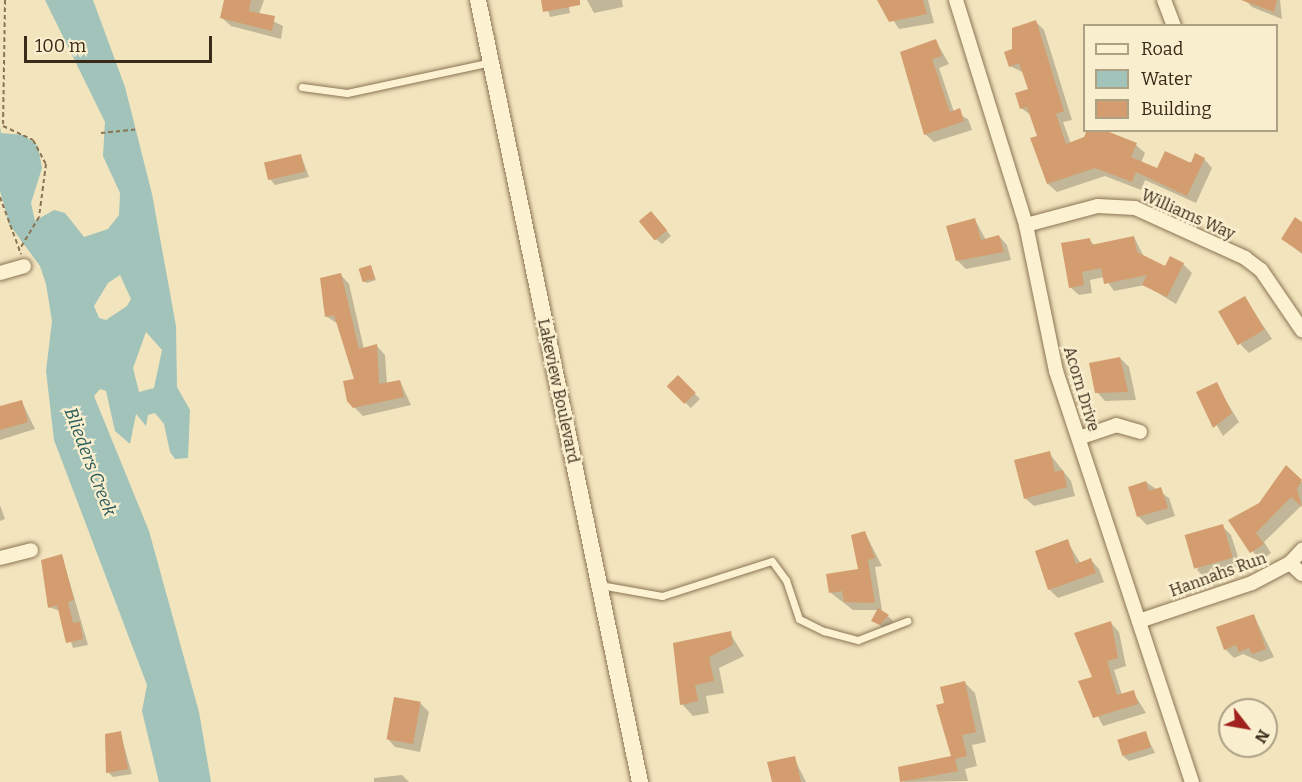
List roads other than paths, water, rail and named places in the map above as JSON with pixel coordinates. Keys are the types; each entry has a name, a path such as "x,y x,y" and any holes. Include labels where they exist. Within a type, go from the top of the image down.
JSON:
{"street":[{"name":"Lakeview Boulevard","path":"478,0 597,584 640,782"},
{"name":"Acorn Drive","path":"956,0 1026,225 1036,291 1078,438 1192,782"},
{"path":"1164,0 1173,24"},
{"name":"Williams Way","path":"1026,225 1098,206 1135,208 1245,258 1267,277 1302,330"},
{"path":"0,273 24,266"},
{"path":"1078,438 1116,425 1140,432"},
{"path":"0,558 31,550"},
{"name":"Hannahs Run","path":"1139,621 1252,583 1290,564 1302,550"},
{"path":"1290,564 1302,574"}],"lane":[{"path":"302,87 347,93 491,62"},
{"path":"597,584 662,596 772,561 786,580 799,619 824,631 858,640 907,621"}],"water":[{"name":"Blieders Creek","path":"45,0 93,0 125,87 152,194 176,326 177,387 190,410 188,458 175,459 170,452 164,424 155,413 148,415 146,426 136,414 130,444 115,431 106,391 100,389 94,396 149,531 199,712 211,782 159,782 142,711 147,685 54,440 46,371 52,321 46,284 40,266 9,224 0,191 0,126 1,133 24,135 38,146 42,168 31,203 35,221 54,210 65,213 84,237 108,229 119,215 120,193 103,156 105,122","holes":["120,275 131,299 127,306 106,320 99,318 94,306 108,283","146,332 162,350 154,388 139,392 133,368"]}]}
